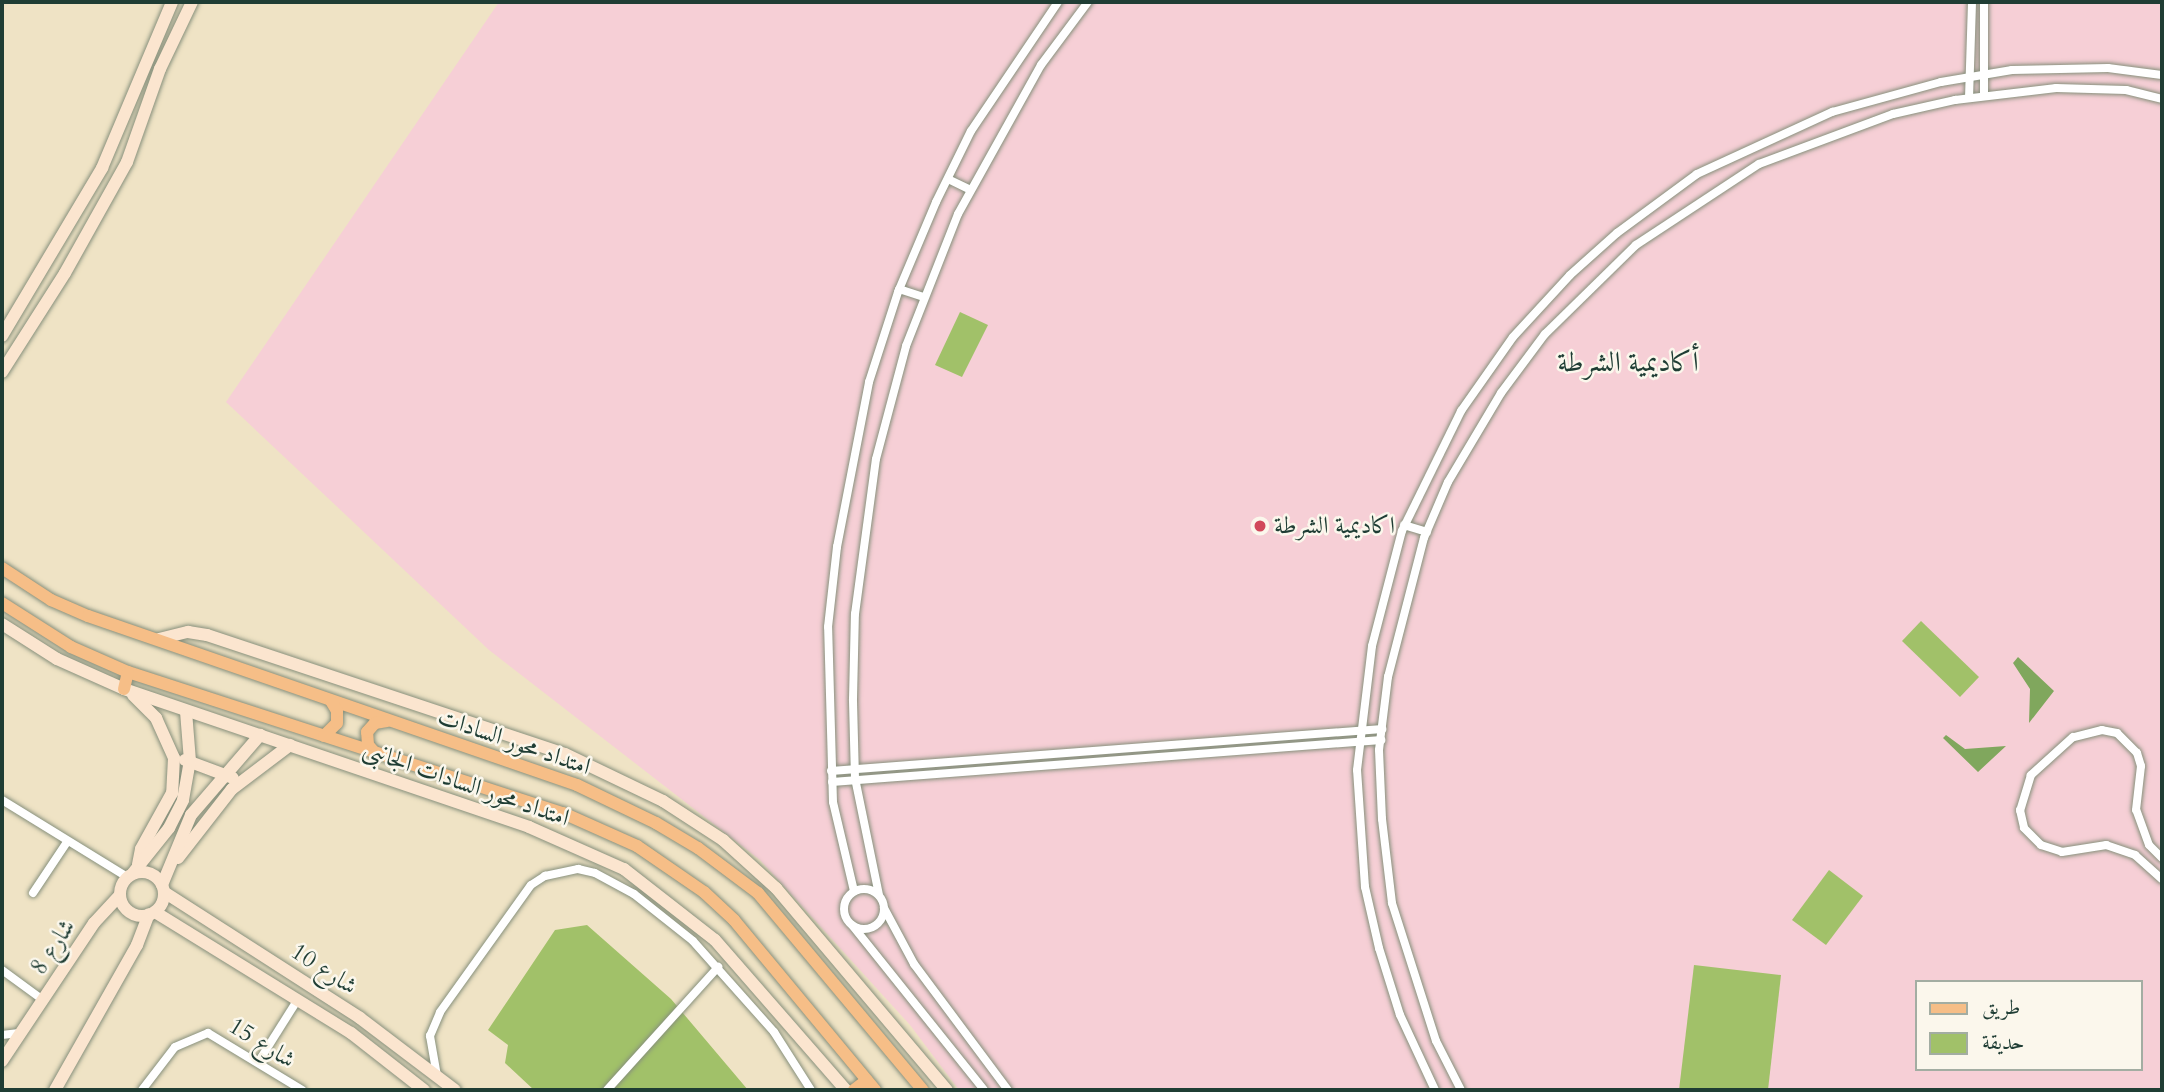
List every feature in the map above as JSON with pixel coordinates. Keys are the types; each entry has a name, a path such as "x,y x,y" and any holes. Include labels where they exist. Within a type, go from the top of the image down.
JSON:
{"main road":[{"name":"امتداد محور السادات","path":"2,568 71,609 577,785 698,848 758,894 787,925 923,1090"},
{"path":"2,603 71,648 128,671 563,813 601,828 672,868 753,940 871,1085 854,1090"},
{"path":"124,689 128,671"},
{"path":"324,736 334,729 338,717 331,701"},
{"path":"376,754 368,745 368,732 375,723 388,721"}],"street":[{"path":"2,336 102,168 173,2"},
{"path":"2,372 65,274 127,162 160,69 192,2"},
{"path":"984,1090 852,925 844,908 854,891 842,853 832,782 828,627 838,548 869,382 899,289 948,179 985,109 1058,2"},
{"path":"1008,1090 914,964 879,895 855,778 855,614 865,532 892,393 923,297 971,190 1041,65 1088,2"},
{"path":"1969,98 1972,2"},
{"path":"1984,2 1984,96"},
{"path":"1435,1090 1400,1015 1368,899 1360,835 1361,731 1372,646 1405,525 1461,411 1513,337 1570,275 1617,233 1698,174 1786,130 1889,94 1970,77 2055,66 2162,75"},
{"path":"1461,1090 1427,1017 1392,903 1382,819 1381,740 1407,593 1427,532 1448,482 1500,393 1545,334 1636,245 1759,164 1893,114 1969,98 2056,88 2126,90 2162,99"},
{"path":"948,179 971,190"},
{"path":"899,289 923,297"},
{"path":"1405,525 1427,532"},
{"name":"امتداد محور السادات الجانبى","path":"2,624 57,659 124,689 575,844 624,869 715,940 846,1090"},
{"path":"159,639 188,632 208,635 555,751 663,801 723,841 776,888 947,1090"},
{"path":"124,689 156,719 174,758 172,793 119,896 128,911 152,913"},
{"path":"133,871 176,818 190,761 186,711"},
{"path":"831,771 1382,729"},
{"path":"2162,859 2150,845 2136,810 2141,766 2137,753 2117,733 2102,730 2073,737 2031,775 2020,810 2024,828 2041,845 2063,852 2106,845 2135,855 2162,880"},
{"path":"55,1090 137,945 173,864 191,814 260,735"},
{"path":"832,782 855,778 1381,740"},
{"path":"173,864 240,782 290,745"},
{"path":"174,758 227,774 240,782"},
{"path":"2,800 67,842 133,871 152,874 163,888"},
{"path":"33,893 67,842"},
{"path":"438,1076 431,1049 434,1023 519,900 545,876 578,869 611,881 663,915 718,967 788,1050 811,1090"},
{"name":"شارع 10","path":"163,888 360,1018 455,1090"},
{"path":"854,891 867,889 879,895"},
{"name":"شارع 8","path":"2,1060 104,909 119,896"},
{"path":"852,925 864,929 876,925 884,908"},
{"name":"شارع 10","path":"152,913 351,1032 424,1090"},
{"path":"607,1090 718,967"},
{"path":"2,970 43,1000"},
{"path":"259,1061 298,999"},
{"path":"2,1035 19,1033"},
{"name":"شارع 15","path":"142,1090 175,1046 197,1034 220,1037 302,1090"}],"shaded area":[{"name":"اكاديمية الشرطة","path":"499,2 2162,2 2162,1090 959,1090 910,1025 760,860 489,650 226,402"}],"green space":[{"path":"960,312 988,325 962,377 935,365"},
{"path":"1921,621 1979,677 1960,697 1902,641"},
{"path":"2018,657 2054,691 2029,723 2030,689 2013,663"},
{"path":"1946,735 1965,749 2006,746 1978,772 1943,738"},
{"path":"1829,870 1863,896 1826,945 1792,920"},
{"path":"587,925 671,999 748,1090 534,1090 505,1063 508,1045 488,1030 555,930"},
{"path":"1694,965 1781,975 1768,1090 1679,1090"}],"place":[{"name":"اكاديمية الشرطة","path":"1260,526"}],"district":[{"name":"أكاديمية الشرطة","path":"1628,362"}]}
